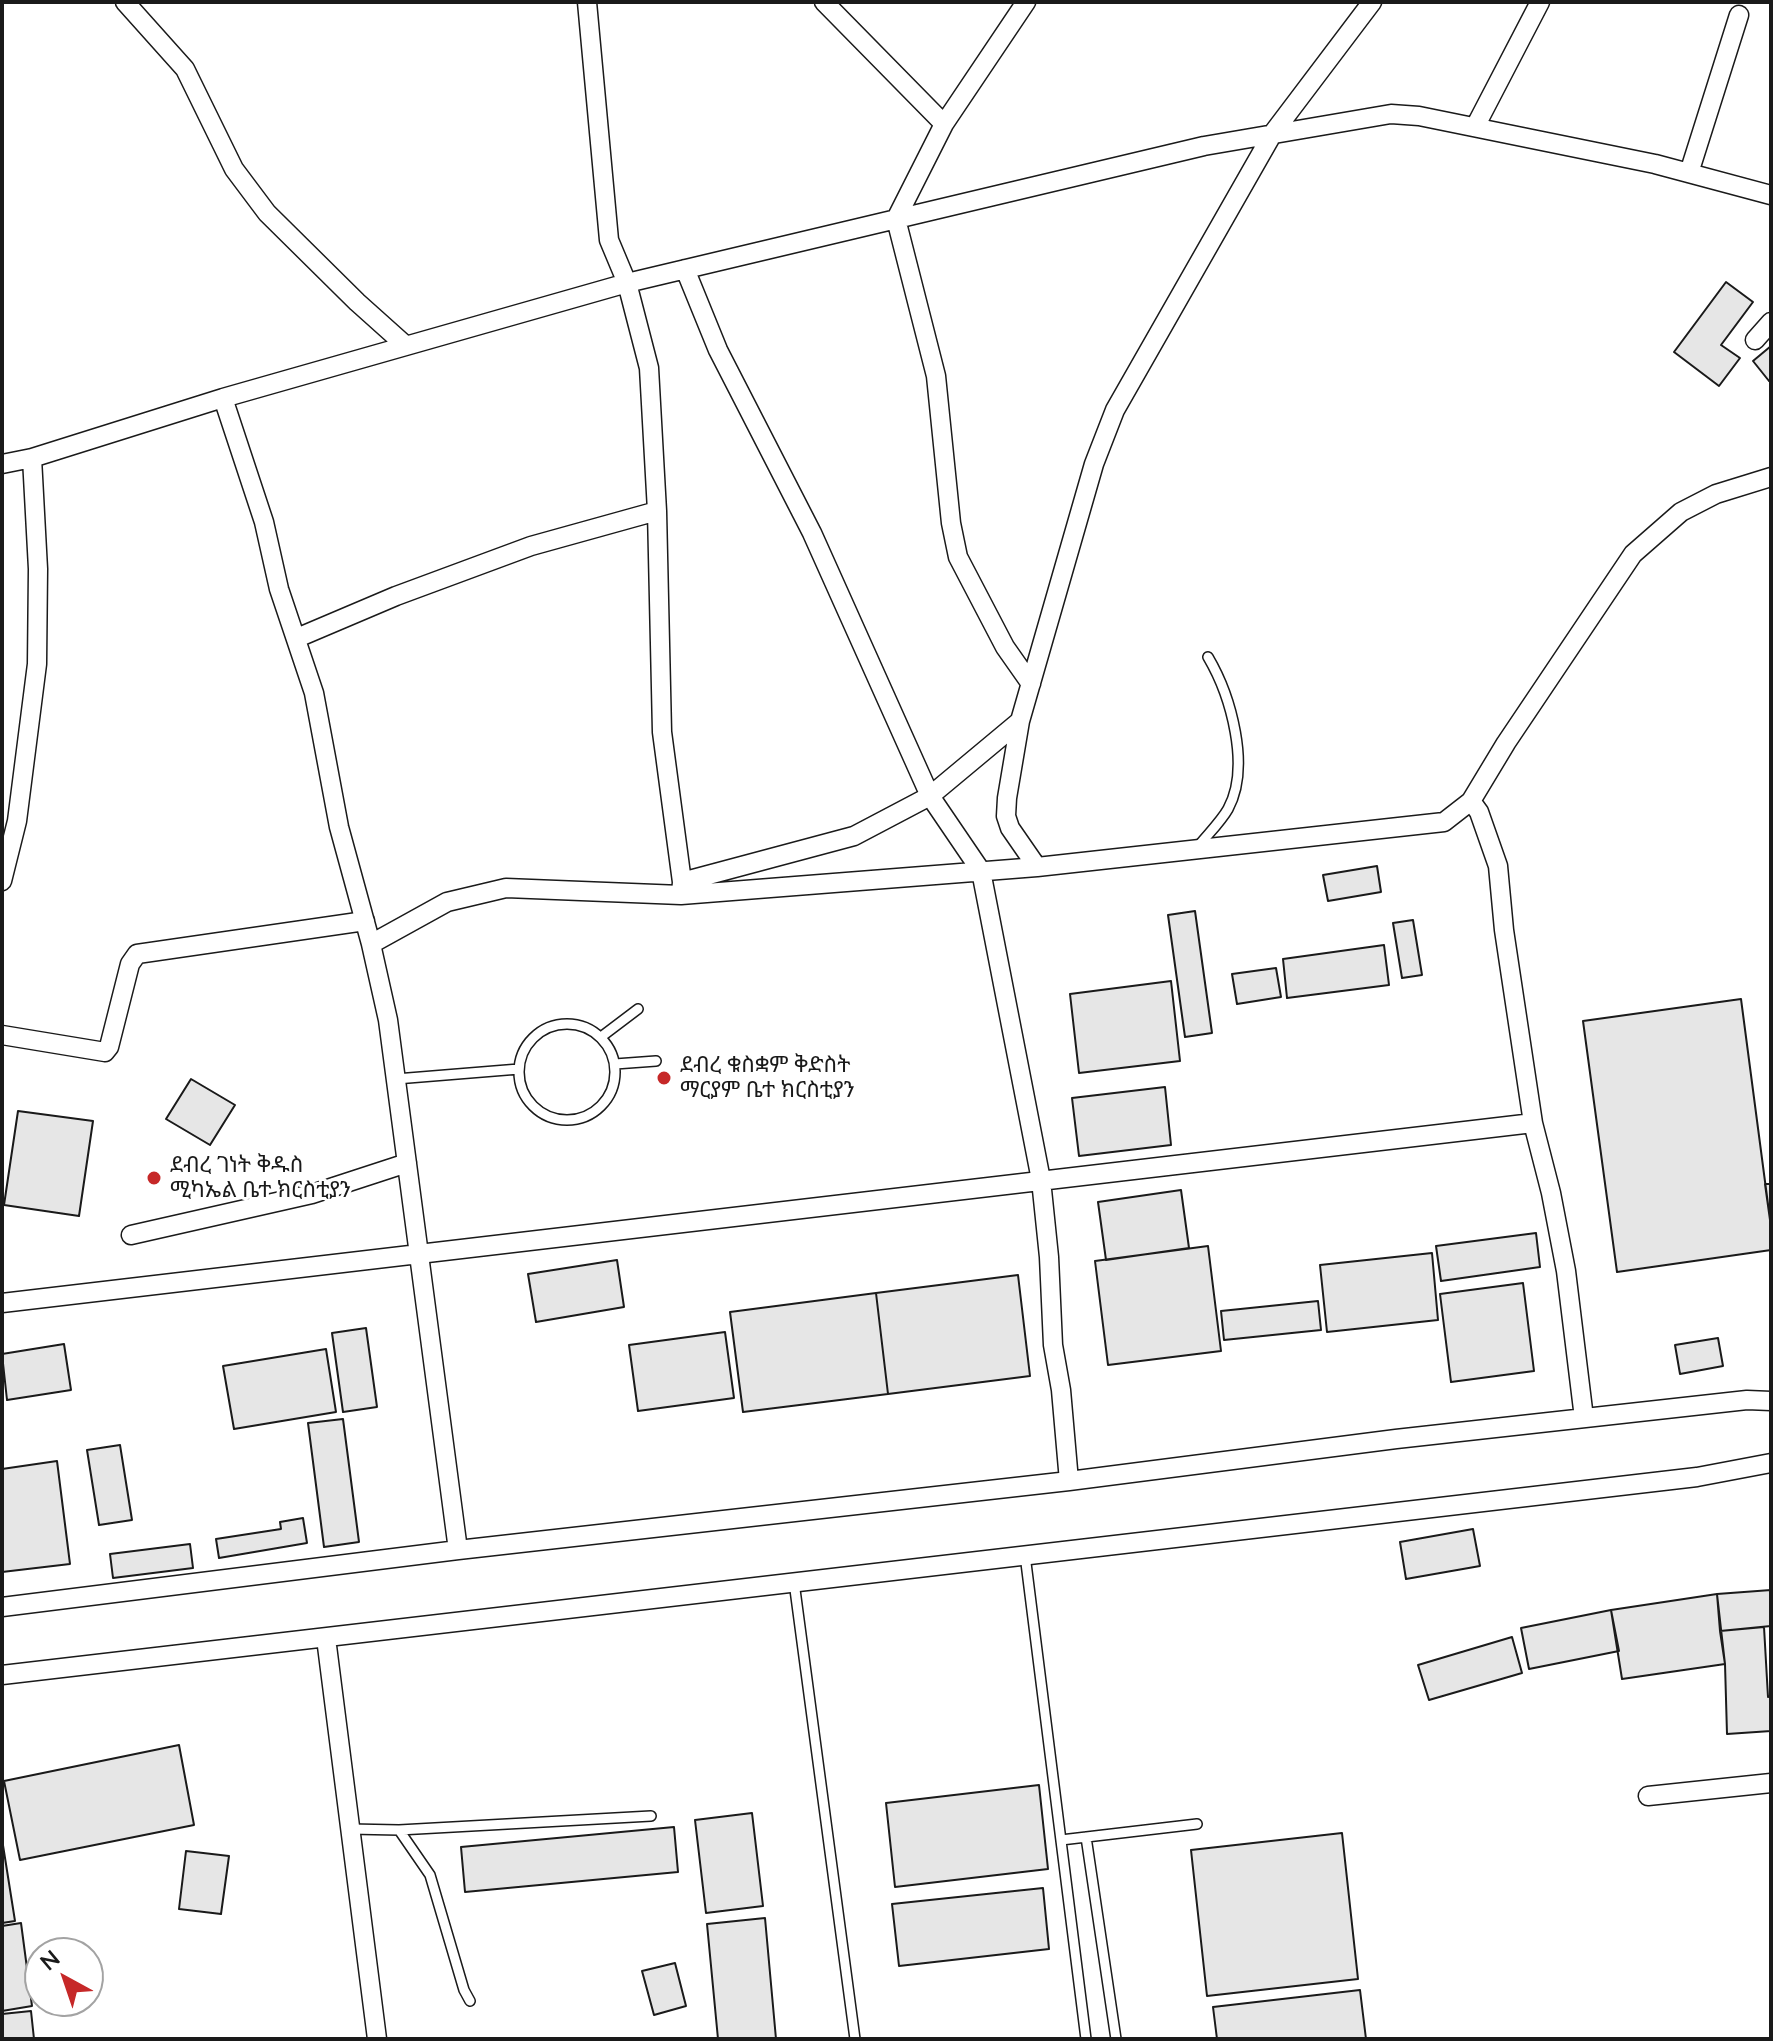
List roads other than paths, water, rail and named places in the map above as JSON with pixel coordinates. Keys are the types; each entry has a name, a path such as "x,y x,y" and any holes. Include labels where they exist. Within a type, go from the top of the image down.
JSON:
{"street":[{"path":"125,2 185,69 234,169 267,213 405,345"},
{"path":"587,2 609,240 627,283 649,368 657,511 662,732 681,889"},
{"path":"824,2 944,124"},
{"path":"1026,2 944,124 896,219 936,376 951,523 958,557 1005,647 1031,684"},
{"path":"1037,867 1010,828 1006,816 1020,721 1094,464 1115,410 1273,133 1372,2"},
{"path":"1475,127 1540,2"},
{"path":"1689,173 1739,15"},
{"path":"2,464 32,458 223,398 627,283 1204,146 1391,114 1419,116 1655,164 1771,195"},
{"path":"685,269 718,350 812,533 930,796 981,871 1041,1180 1053,1345 1061,1390 1069,1481"},
{"path":"1755,340 1771,322"},
{"path":"223,398 264,522 279,589 314,693 339,827 388,1020 458,1550"},
{"path":"2,881 17,821 37,664 38,569 32,458"},
{"path":"371,944 447,902 506,888 681,889 981,871 1194,852 1444,822 1471,801 1506,743 1633,554 1681,512 1716,494 1771,477"},
{"path":"297,638 396,596 531,546 657,511"},
{"path":"681,889 854,836 930,796 1020,721"},
{"path":"1471,801 1479,812 1498,866 1504,930 1533,1123 1566,1271 1584,1418"},
{"path":"2,1035 105,1052 109,1047 130,964 137,954 365,921"},
{"path":"2,1303 1533,1123"},
{"path":"131,1235 312,1194 407,1163"},
{"path":"2,1607 458,1550 1069,1481 1396,1439 1747,1400 1771,1401"},
{"path":"2,1675 1697,1477 1771,1463"},
{"path":"326,1638 377,2039"},
{"path":"1648,1796 1771,1783"}],"lane":[{"path":"1194,852 1228,809 1238,767 1238,744 1219,676 1208,657"},
{"path":"601,1037 638,1009"},
{"path":"553,1026 588,1028 601,1037 615,1064 613,1087 601,1106 592,1113 570,1120 547,1116 529,1102 519,1080 526,1047 553,1026"},
{"path":"615,1064 656,1061"},
{"path":"396,1079 519,1069"},
{"path":"1025,1555 1086,2039"},
{"path":"794,1582 855,2039"},
{"path":"350,1829 399,1830 651,1816"},
{"path":"1061,1840 1197,1824"},
{"path":"399,1830 430,1875 470,2001"},
{"path":"1086,1837 1116,2039"}],"place":[{"name":"ደብረ ቁስቋም ቅድስት ማርያም ቤተ ክርስቲያን","path":"664,1078"},
{"name":"ደብረ ገነት ቅዱስ ሚካኤል ቤተ ክርስቲያን","path":"154,1178"}]}
